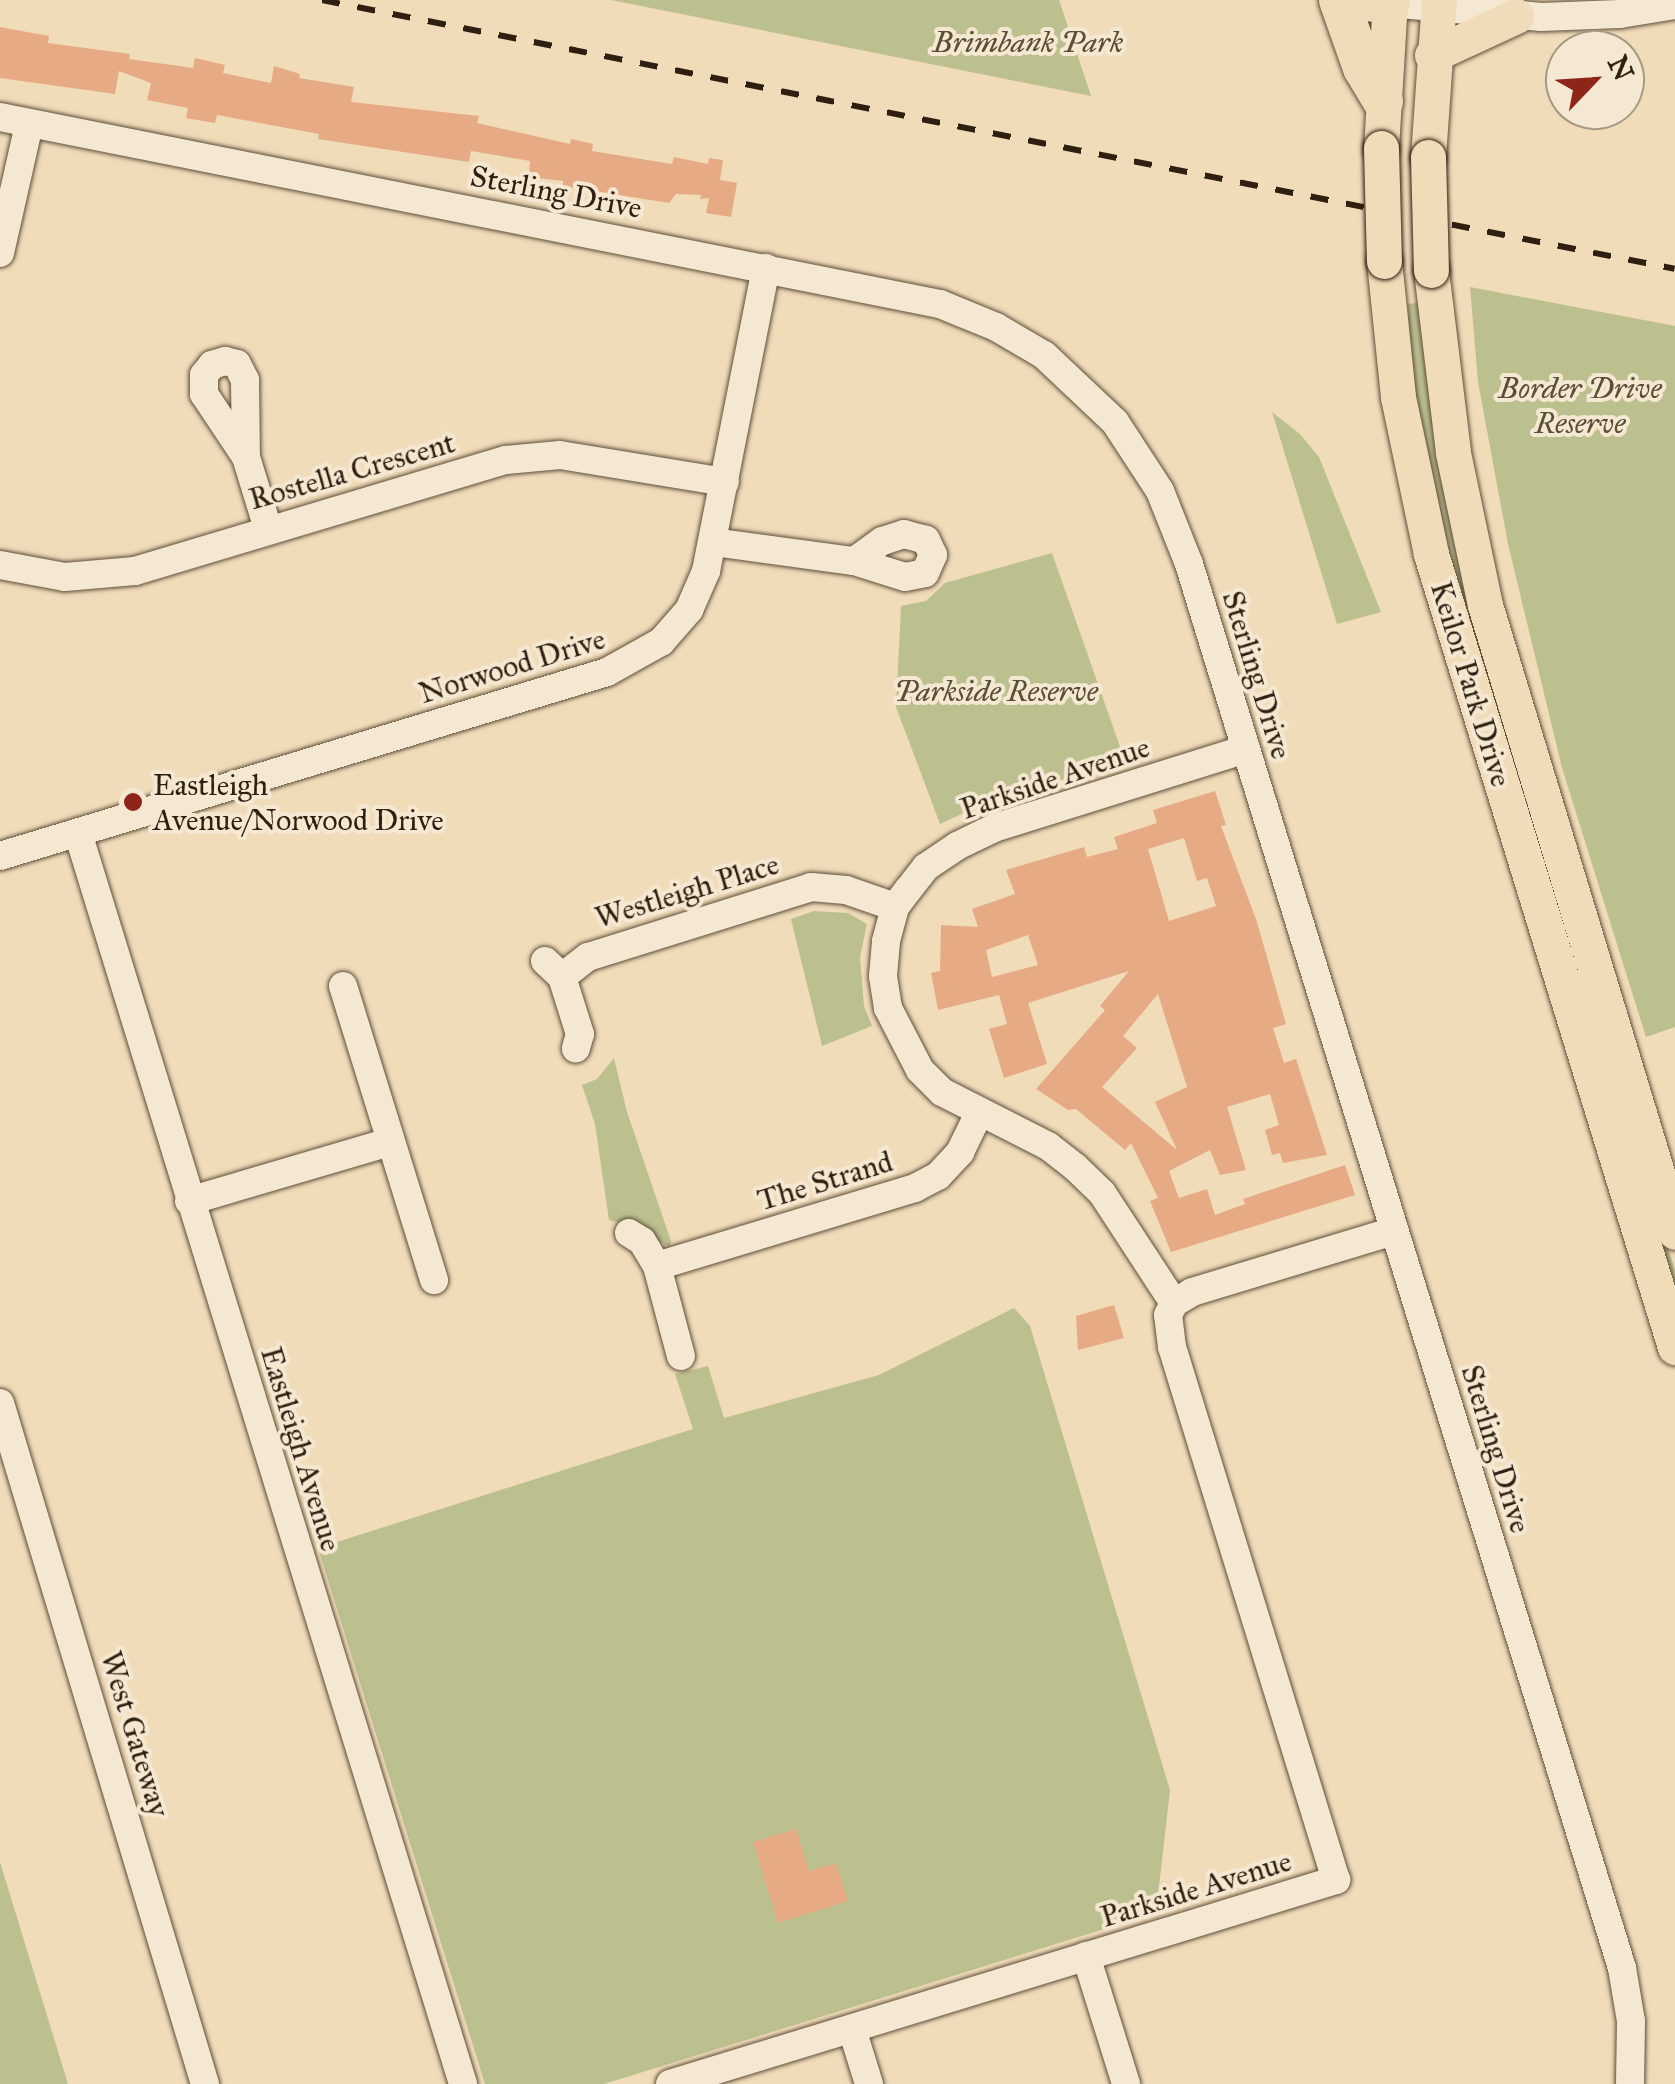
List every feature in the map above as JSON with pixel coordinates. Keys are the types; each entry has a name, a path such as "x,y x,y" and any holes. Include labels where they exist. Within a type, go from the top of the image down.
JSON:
{"highway":[{"path":"1339,0 1363,68 1383,91"}],"main road":[{"name":"Keilor Park Drive","path":"1406,2 1383,91 1381,148 1384,261 1398,396 1431,554 1675,1347"},
{"name":"Keilor Park Drive","path":"1406,2 1432,55 1428,157 1431,270 1454,453 1485,605 1675,1229"},
{"path":"1432,55 1516,16"}],"street":[{"path":"1406,2 1516,16 1593,16 1675,5"},
{"name":"Sterling Drive","path":"0,118 913,297 971,316 1044,355 1092,397 1132,445 1173,518 1622,1968 1632,2033 1630,2084"},
{"path":"0,253 29,124"},
{"name":"Norwood Drive","path":"0,856 623,666 676,628 700,590 714,542 766,268"},
{"name":"Rostella Crescent","path":"0,565 65,578 135,571 506,460 560,455 725,482"},
{"path":"246,456 268,530"},
{"path":"714,542 854,562"},
{"name":"Parkside Avenue","path":"670,2084 1336,1880 1172,1347 1168,1315 1174,1303 1102,1193 1075,1167 1048,1146 942,1092 920,1070 902,1042 888,1008 883,976 895,908 926,867 956,846 994,828 1246,749"},
{"name":"Eastleigh Avenue","path":"78,833 463,2084"},
{"name":"Westleigh Place","path":"576,1048 580,1034 554,969 810,886 846,890 895,908"},
{"path":"343,986 434,1280"},
{"name":"The Strand","path":"658,1266 915,1188 938,1176 960,1152 979,1113"},
{"path":"189,1201 389,1142"},
{"path":"1174,1303 1192,1292 1394,1231"},
{"path":"629,1233 642,1242 658,1266 681,1356"},
{"name":"West Gateway","path":"0,1404 205,2084"},
{"path":"1086,1956 1126,2084"},
{"path":"852,2030 869,2084"}],"green space":[{"name":"Brimbank Park","path":"611,0 1059,0 1091,96"},
{"name":"Border Drive Reserve","path":"1470,287 1675,326 1675,1027 1646,1037 1562,768 1508,544 1478,382"},
{"path":"1423,302 1513,744 1675,1270 1675,1311 1458,606 1409,389 1408,304"},
{"path":"1272,412 1300,434 1319,457 1381,612 1337,624"},
{"name":"Parkside Reserve","path":"1052,553 1125,761 987,802 940,824 896,707 901,606 926,601 945,583"},
{"path":"814,911 848,913 867,924 860,957 864,1006 872,1026 822,1046 791,919"},
{"path":"614,1058 627,1112 671,1241 669,1247 635,1227 609,1220 595,1124 582,1085 597,1079"},
{"path":"1014,1308 1030,1326 1170,1790 1156,1913 604,2084 485,2084 318,1548 693,1429 675,1374 708,1366 724,1418 879,1375"},
{"path":"0,1862 68,2084 0,2084"}],"building":[{"path":"0,27 49,36 48,43 130,54 129,59 193,68 195,58 225,65 223,73 271,83 274,66 300,74 299,78 354,87 351,102 479,116 477,123 570,144 571,139 593,144 592,151 672,164 674,157 708,164 709,158 723,160 720,180 737,183 731,217 706,213 709,198 700,199 701,195 676,194 669,203 529,177 530,161 471,151 469,162 318,139 319,134 217,115 215,123 186,118 188,108 147,100 151,83 119,71 115,94 0,78"},
{"path":"1215,791 1226,825 1221,826 1257,922 1286,1024 1273,1028 1284,1063 1296,1059 1327,1155 1283,1163 1280,1153 1272,1155 1265,1130 1279,1125 1270,1094 1227,1107 1246,1170 1220,1175 1210,1150 1169,1171 1179,1198 1207,1189 1215,1215 1245,1204 1243,1199 1345,1165 1355,1195 1171,1252 1150,1201 1158,1198 1131,1143 1125,1150 1076,1109 1068,1110 1036,1089 1105,1010 1100,1006 1129,971 1028,1003 1047,1064 1004,1078 989,1029 1007,1024 999,995 938,1010 931,973 940,971 941,925 978,927 972,909 1015,894 1006,870 1084,847 1087,857 1118,849 1114,837 1157,823 1153,810","holes":["1184,838 1197,881 1207,878 1216,906 1169,921 1148,849","1028,935 1038,965 992,977 986,950","1158,994 1187,1087 1155,1102 1177,1150 1102,1087 1137,1048 1123,1036"]},
{"path":"1114,1305 1124,1338 1078,1350 1076,1316"},
{"path":"796,1829 809,1871 836,1863 848,1901 778,1923 753,1842"}],"railway":[{"path":"322,0 1675,269"}],"place":[{"name":"Eastleigh Avenue/Norwood Drive","path":"133,802"}]}
